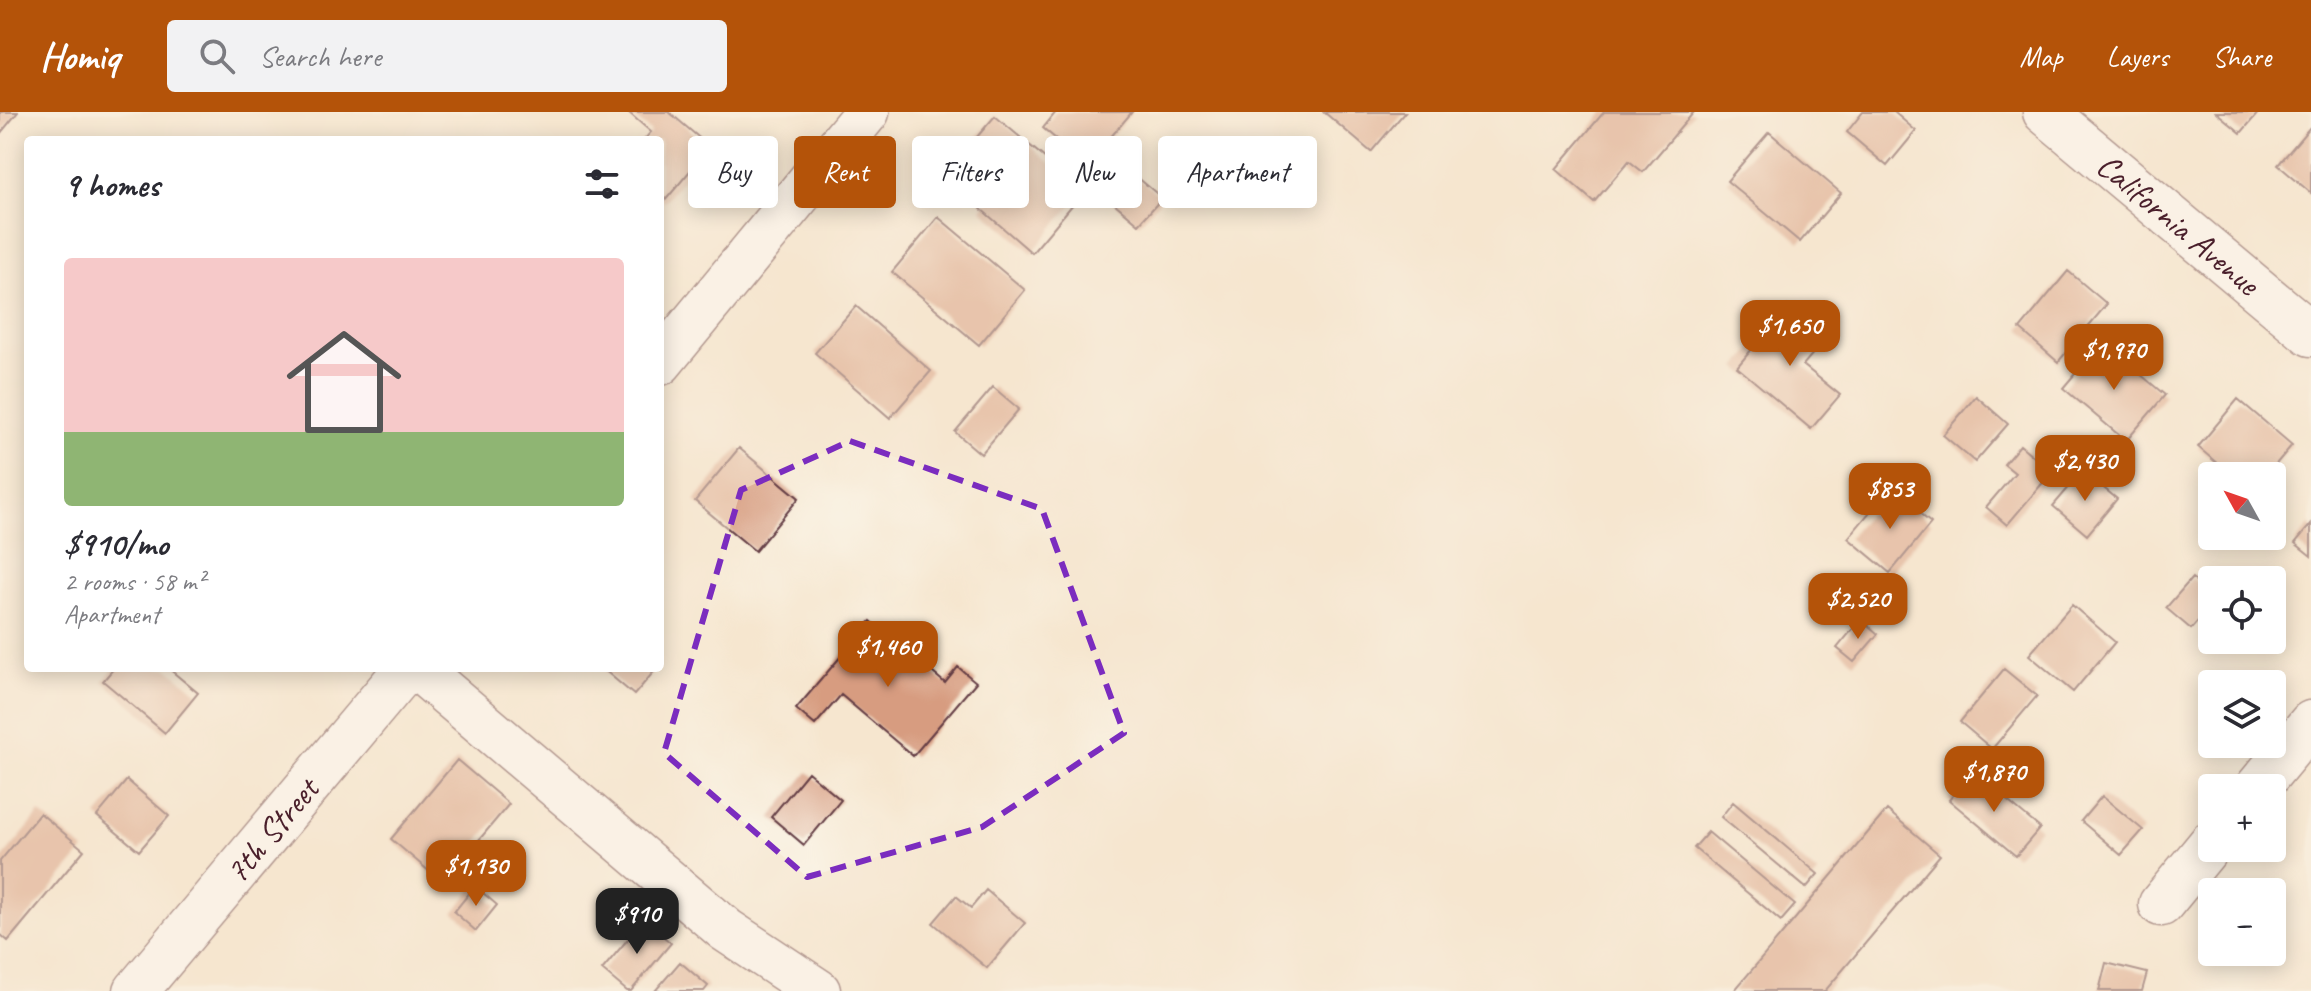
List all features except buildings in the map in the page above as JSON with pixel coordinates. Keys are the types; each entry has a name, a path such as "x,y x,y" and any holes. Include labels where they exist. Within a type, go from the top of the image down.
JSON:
{"street":[{"path":"664,358 867,112"},
{"name":"California Avenue","path":"2045,112 2311,334"},
{"name":"7th Street","path":"136,991 404,672"},
{"path":"422,672 726,930 818,991"},
{"path":"2269,774 2311,723"},
{"path":"2161,904 2198,859"}],"highlighted area":[{"path":"850,441 1042,509 1124,733 982,827 807,877 664,753 741,490"}]}
